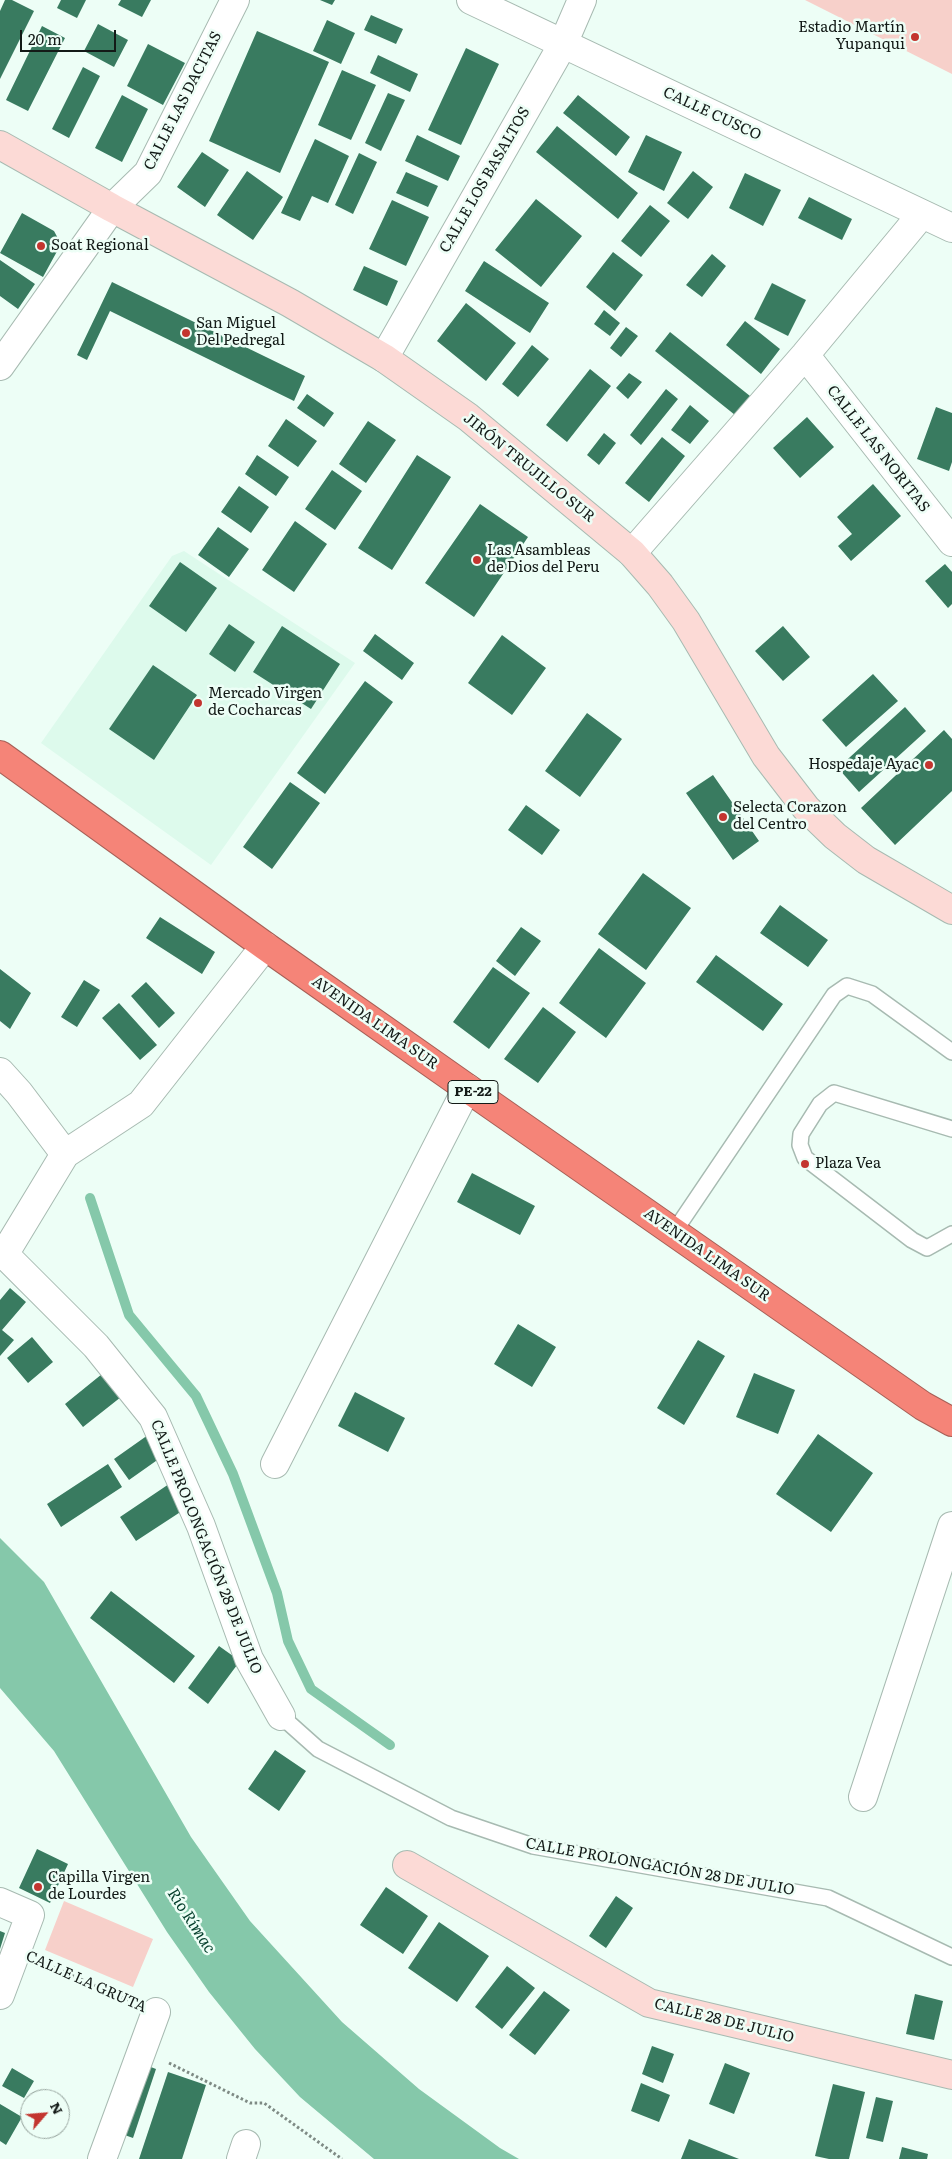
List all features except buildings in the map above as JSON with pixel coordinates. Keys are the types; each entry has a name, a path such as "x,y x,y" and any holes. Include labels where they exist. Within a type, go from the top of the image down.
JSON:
{"highway":[{"name":"AVENIDA LIMA SUR","path":"0,754 265,946 467,1088 923,1406 952,1422"}],"street":[{"name":"CALLE LAS DACITAS","path":"0,366 112,208 148,172 235,0"},
{"name":"CALLE CUSCO","path":"471,0 952,228"},
{"name":"CALLE LOS BASALTOS","path":"384,358 563,44 582,0"},
{"name":"JIRÓN TRUJILLO SUR","path":"0,145 112,208 290,303 384,358 468,417 632,553 660,585 686,621 766,756 806,808 835,836 866,860 952,910"},
{"path":"632,553 805,355 922,214"},
{"name":"CALLE LAS NORITAS","path":"805,355 952,542"},
{"path":"2,1254 65,1154 141,1104 265,946"},
{"path":"0,1072 19,1093 65,1154"},
{"path":"275,1464 467,1088"},
{"name":"CALLE PROLONGACIÓN 28 DE JULIO","path":"2,1254 96,1346 154,1416 201,1526 249,1659 281,1716"},
{"path":"863,1797 952,1526"},
{"name":"CALLE 28 DE JULIO","path":"407,1865 648,2003 952,2076"},
{"path":"0,1902 30,1915 0,1995"},
{"path":"102,2159 156,2012"}],"lane":[{"path":"674,1232 834,995 847,986 872,994 952,1052"},
{"path":"952,1129 834,1093 820,1104 810,1119 801,1134 800,1145 806,1158 912,1240 927,1248 952,1234"},
{"name":"CALLE PROLONGACIÓN 28 DE JULIO","path":"281,1716 318,1749 451,1818 533,1846 828,1898 952,1957"}],"path":[{"name":"CALLE LA GRUTA","path":"16,1951 156,2012"},
{"path":"142,2049 250,2103 264,2103 342,2159"}],"shaded area":[{"name":"Estadio Martín Yupanqui","path":"805,0 952,0 952,74"},
{"name":"Mercado Virgen de Cocharcas","path":"184,551 355,663 211,865 41,743 172,556"},
{"path":"64,1901 153,1939 133,1987 45,1950"}],"water":[{"name":"Río Rímac","path":"0,1538 44,1582 191,1837 250,1921 342,2022 419,2089 500,2148 519,2159 374,2159 300,2097 255,2049 209,1992 167,1932 54,1751 0,1688"}],"waterway":[{"path":"90,1198 129,1315 196,1396 233,1474 277,1593 288,1641 311,1689 390,1745"}],"place":[{"name":"Estadio Martín Yupanqui","path":"915,37"},
{"name":"Soat Regional","path":"41,246"},
{"name":"San Miguel Del Pedregal","path":"186,333"},
{"name":"Las Asambleas de Dios del Peru","path":"477,560"},
{"name":"Mercado Virgen de Cocharcas","path":"198,703"},
{"name":"Hospedaje Ayac","path":"929,765"},
{"name":"Selecta Corazon del Centro","path":"723,817"},
{"name":"Plaza Vea","path":"805,1164"},
{"name":"Capilla Virgen de Lourdes","path":"38,1887"}]}
